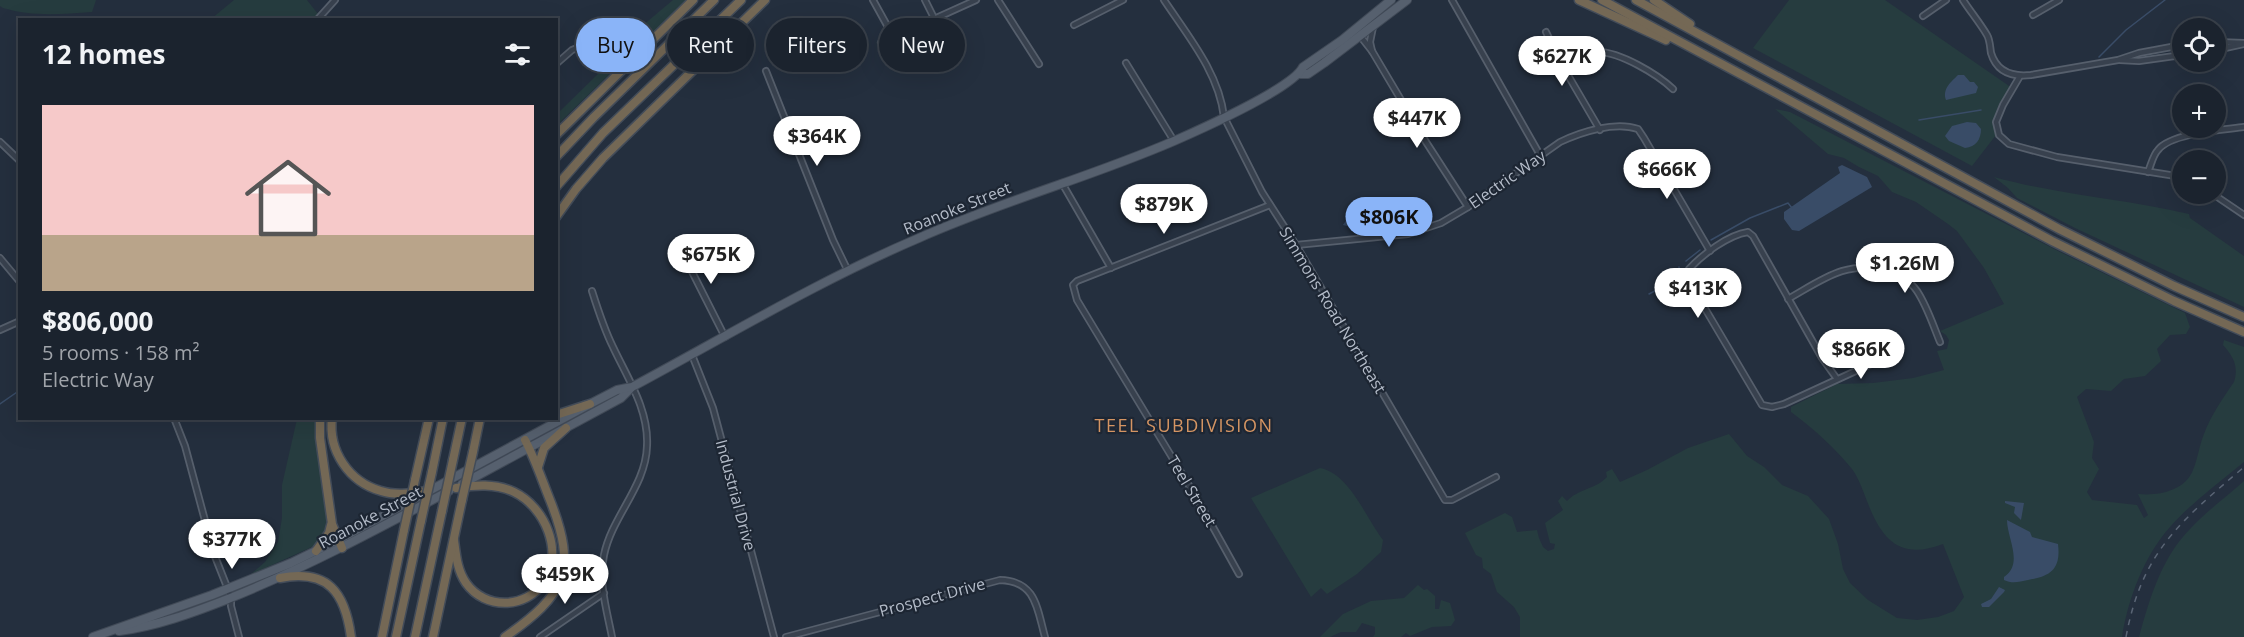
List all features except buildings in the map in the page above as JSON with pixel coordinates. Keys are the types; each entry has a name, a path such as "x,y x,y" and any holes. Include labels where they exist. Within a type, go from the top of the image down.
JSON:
{"highway":[{"path":"558,133 693,0"},
{"path":"558,155 581,129 714,0"},
{"path":"558,184 603,133 741,0"},
{"path":"558,213 616,144 765,0"},
{"path":"1579,0 1737,73"},
{"path":"1602,0 2052,241 2174,301 2244,332"},
{"path":"1636,0 2059,229 2174,286 2244,317"},
{"path":"1654,0 1749,62"},
{"path":"558,216 562,207"},
{"path":"558,414 590,404"},
{"path":"320,420 320,438 332,524 340,544"},
{"path":"332,420 332,435 338,454 346,468 362,483 388,493 409,494 428,491"},
{"path":"421,452 422,420"},
{"path":"382,637 429,420"},
{"path":"396,637 443,420"},
{"path":"415,637 462,420"},
{"path":"433,637 480,420"},
{"path":"538,471 539,459 544,448 566,428"},
{"path":"505,637 543,608 554,592 563,570 564,546 561,532 527,444"},
{"path":"454,540 462,576 473,591 486,600 502,603 519,601 539,588 549,570 552,547 549,531 538,512 527,500 513,491 493,486 456,488"},
{"path":"316,551 329,533 332,524"},
{"path":"280,578 308,576 331,586 344,605 351,637"}],"main road":[{"name":"Roanoke Street","path":"229,593 316,551 340,544 456,488 590,404 617,390 632,387 848,271 952,224 1147,153 1224,117 1261,98 1299,74 1303,67 1392,0"},
{"path":"1361,37 1364,27 1385,10 1392,0"},
{"name":"Roanoke Street","path":"1299,74 1308,74 1361,37 1407,0"},
{"path":"1328,60 1331,54 1354,37 1357,28"},
{"name":"Roanoke Street","path":"93,637 280,578 428,491 566,428 621,398 632,387"}],"street":[{"path":"320,18 334,0"},
{"path":"873,0 883,18"},
{"path":"925,0 934,18"},
{"path":"939,18 976,0"},
{"path":"998,0 1039,64"},
{"path":"1074,25 1123,0"},
{"name":"Simmons Road Northeast","path":"1164,0 1207,66 1223,107 1224,117 1270,205 1296,245 1445,500 1452,500 1496,477"},
{"path":"1452,0 1540,155"},
{"path":"1923,16 1946,0"},
{"path":"1962,0 1988,37 1993,60 2006,73 2020,76 2118,60 2172,47"},
{"path":"2033,15 2059,0"},
{"path":"1372,51 1370,42 1373,27"},
{"path":"1546,32 1562,65 1600,130"},
{"path":"1361,37 1372,51 1468,207"},
{"path":"2226,41 2244,43"},
{"path":"2226,48 2244,43"},
{"path":"558,62 576,48"},
{"path":"1562,65 1584,54 1610,53 1654,75 1673,89"},
{"path":"2118,60 2139,61 2172,56"},
{"path":"1126,63 1174,141"},
{"path":"766,72 833,240 848,271"},
{"path":"2020,76 1996,122 1997,131 2004,140 2022,149 2057,157 2172,176"},
{"name":"Electric Way","path":"1296,245 1408,234 1441,223 1567,139 1619,126 1638,129 1710,251"},
{"path":"2148,172 2157,150 2166,143 2191,136 2244,127"},
{"path":"0,142 18,159"},
{"path":"1062,183 1111,268 1270,205"},
{"path":"2226,203 2244,215"},
{"path":"1837,379 1822,358 1753,236 1748,232 1740,233 1710,251 1689,269 1689,278 1762,405 1772,407 1784,404 1873,363 1881,363"},
{"path":"678,244 725,337"},
{"path":"0,258 18,280"},
{"path":"1788,299 1845,269 1860,266 1892,272 1907,280 1916,289 1924,302 1940,342"},
{"name":"Teel Street","path":"1111,268 1077,281 1073,285 1074,292 1199,501 1239,574"},
{"path":"592,291 606,331 645,419 648,437 647,455 640,477 609,539 602,566 612,637"},
{"path":"0,330 18,322"},
{"name":"Industrial Drive","path":"692,355 713,408 774,637"},
{"path":"175,420 186,446 214,554 229,593 239,637"},
{"name":"Prospect Drive","path":"786,637 1000,580 1016,582 1028,591 1036,605 1045,637"},
{"path":"540,637 604,593"}],"green space":[{"path":"0,0 96,0 92,12 47,14 25,13 3,8 0,6"},
{"path":"234,0 307,0 318,14 314,18 212,18"},
{"path":"673,0 686,0 667,18 655,30 655,18 652,18"},
{"path":"1789,0 1885,0 2012,88 1995,115 1996,135 1972,166 1753,48"},
{"path":"612,72 558,124 558,113 599,73"},
{"path":"1775,109 1790,112 2060,252 2185,313 2190,327 2186,334 2170,335 2157,349 2161,361 2145,376 2124,379 2111,391 2086,389 2077,397 2094,442 2092,458 2099,469 2087,492 2092,500 2137,505 2144,518 2148,515 2138,494 2162,493 2184,483 2193,470 2210,420 2234,382 2235,366 2232,357 2223,345 2224,340 2244,347 2244,462 2187,509 2161,538 2138,579 2128,608 2122,637 1520,637 1520,617 1514,607 1497,592 1491,574 1483,568 1482,558 1476,555 1465,533 1505,513 1512,517 1517,532 1537,530 1543,547 1548,551 1554,549 1555,544 1550,543 1545,523 1563,510 1558,501 1562,496 1567,501 1603,481 1607,477 1606,472 1612,469 1620,482 1688,448 1729,434 1747,456 1764,467 1782,485 1808,496 1829,519 1838,544 1843,569 1850,583 1868,600 1897,618 1917,620 1938,617 1954,611 1964,597 1943,544 1917,550 1906,549 1889,539 1875,519 1860,482 1852,469 1838,453 1791,412 1791,407 1837,384 1873,383 1913,378 1944,370 1937,351 1947,349 1949,340 1940,331 2004,304 1984,268 1957,231 1916,202 1892,192 1878,176 1844,158 1828,154"},
{"path":"1994,177 2189,214 2190,218 2244,256 2244,307 2075,228 2017,198"},
{"path":"297,420 316,420 327,517 324,534 314,546 250,575 265,562 278,542 282,518 282,485"},
{"path":"1320,468 1340,478 1348,487 1383,540 1381,552 1357,574 1327,594 1321,588 1311,597 1251,498"},
{"path":"2244,481 2244,637 2139,637 2152,593 2172,552 2197,522"},
{"path":"1418,585 1435,596 1435,609 1439,609 1441,600 1450,603 1455,620 1451,626 1432,627 1410,636 1406,633 1401,637 1373,637 1375,627 1362,623 1356,632 1341,632 1330,637 1320,637 1343,614 1371,601 1404,598"}],"water":[{"path":"1958,75 1964,75 1970,82 1974,82 1978,87 1976,93 1946,100 1946,89"},
{"path":"1967,122 1976,123 1981,129 1977,142 1965,148 1949,141 1945,136 1952,126"},
{"path":"1842,165 1867,177 1872,187 1799,231 1792,230 1784,219 1784,212 1840,173 1838,167"},
{"path":"1373,209 1383,211 1385,221 1371,226 1343,225 1347,219 1365,215"},
{"path":"2005,501 2024,503 2021,520 2014,513 2015,507"},
{"path":"2007,520 2030,532 2032,537 2058,544 2058,560 2053,570 2043,576 2022,581 2004,580 2010,572 2014,558"},
{"path":"1999,587 2005,590 2004,592 1989,607 1982,607 1981,604 1991,599"}],"waterway":[{"path":"2099,57 2126,30 2165,0"},
{"path":"1919,120 1981,110"},
{"path":"1711,240 1750,218 1788,203 1792,208"},
{"path":"1686,261 1700,250"},
{"path":"1649,294 1680,278 1679,267"},
{"path":"0,404 18,391"}],"railway":[{"path":"2126,637 2142,582 2167,540 2201,504 2244,467"}],"district":[{"name":"TEEL SUBDIVISION","path":"1184,425"}]}
